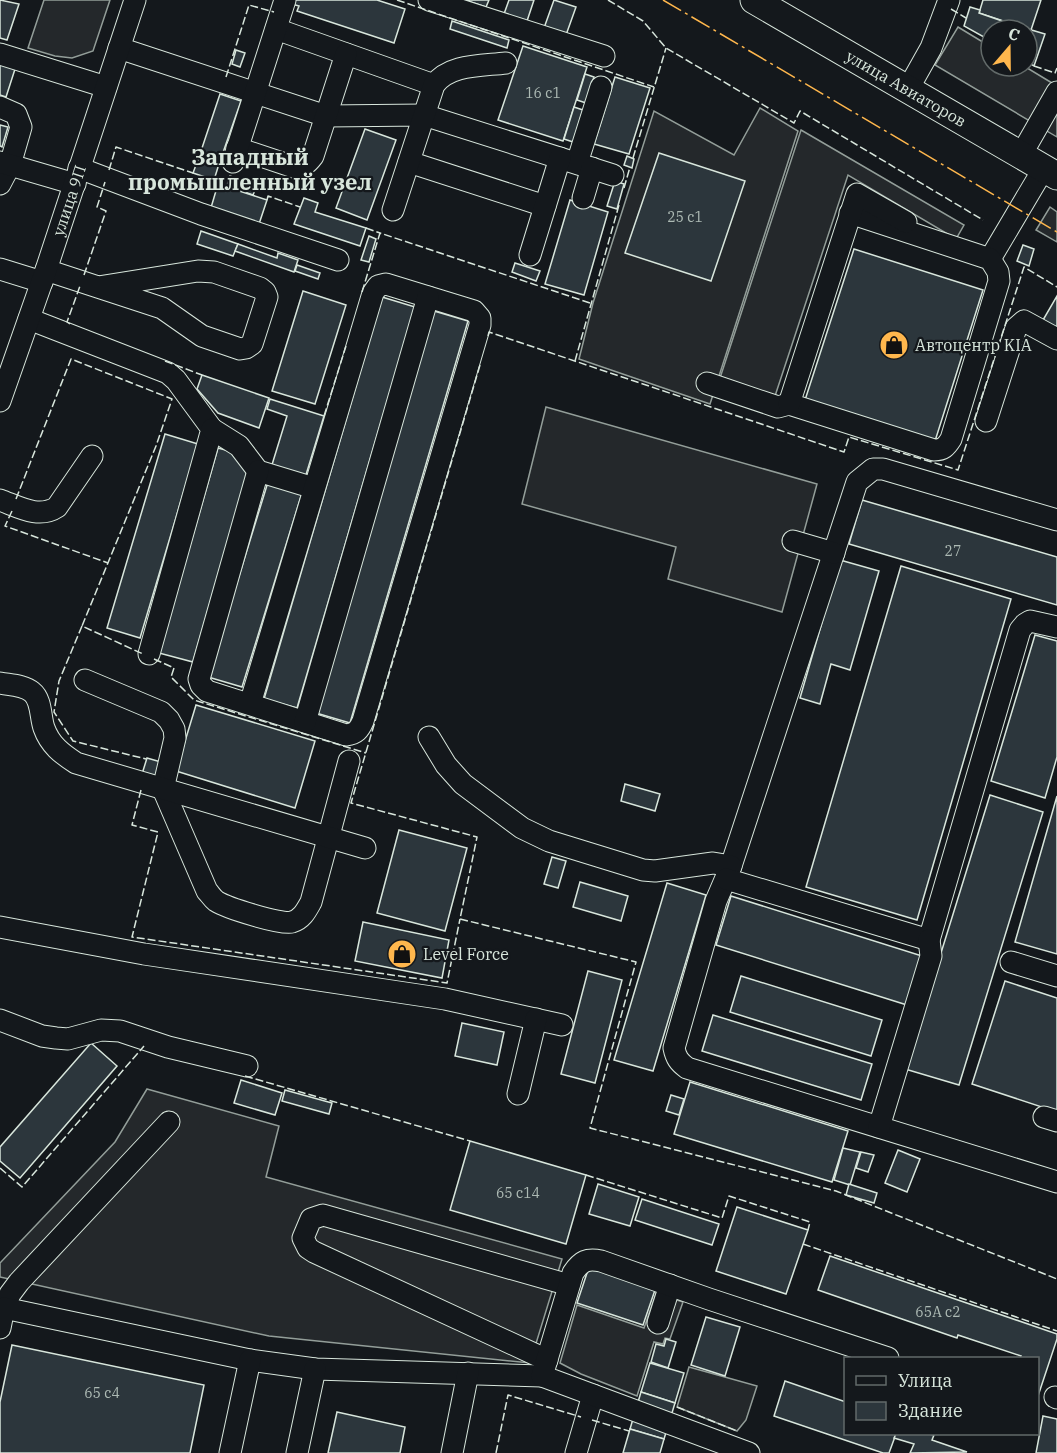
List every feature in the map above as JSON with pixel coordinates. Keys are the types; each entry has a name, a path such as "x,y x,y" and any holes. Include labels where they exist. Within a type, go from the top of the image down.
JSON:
{"main road":[{"name":"улица Авиаторов","path":"754,0 1051,172"}],"street":[{"name":"улица 9П","path":"1,396 44,276 135,0"},
{"path":"285,0 235,155 294,167 308,163 313,156 346,54"},
{"path":"429,0 604,56"},
{"path":"908,89 932,48 949,0"},
{"path":"276,29 434,85"},
{"path":"119,48 326,116 424,115 613,175"},
{"path":"0,54 106,87"},
{"path":"393,210 434,85 441,75 452,70 506,63"},
{"path":"530,255 545,206 576,163 601,87"},
{"path":"1021,155 1057,92"},
{"path":"0,107 16,114 21,127 5,164 0,184"},
{"path":"409,162 545,206"},
{"path":"576,163 583,198"},
{"path":"5,164 77,176 201,214 338,260"},
{"path":"990,260 1051,172"},
{"path":"707,383 778,407 789,404 934,450 942,450 951,439 999,281 998,272 990,260 946,246 857,194 789,404"},
{"path":"0,269 98,287 162,308 202,336 240,349 252,344 267,297 260,288 214,272 198,271 98,287"},
{"path":"250,704 373,293 378,286 386,284 474,311 480,318 480,325 363,721 359,730 353,734 346,735 207,691 201,685 199,679 258,471"},
{"path":"305,722 428,297"},
{"path":"29,319 168,373 176,380 212,429 239,446 258,471 314,488"},
{"path":"986,421 1019,324 1024,321 1057,339"},
{"path":"149,654 212,429"},
{"path":"0,500 28,511 49,512 57,507 92,456"},
{"path":"1057,520 883,469 873,469 856,482 729,873 716,901 675,1048 675,1056 687,1068 1057,1182"},
{"path":"793,541 834,552"},
{"path":"879,1127 931,956 929,940 1020,630 1030,621 1057,627"},
{"path":"86,680 161,712 169,720 174,729 175,738 163,789 207,891 214,900 232,910 289,923 299,919 311,902 349,760"},
{"path":"0,683 26,688 34,693 39,701 44,729 51,742 61,753 76,763 365,848"},
{"path":"429,737 446,765 463,784 522,828 549,841 643,870 655,871 713,863 729,873 929,940"},
{"path":"0,927 144,954 445,999 562,1025"},
{"path":"1011,962 1057,976"},
{"path":"518,1094 536,1019"},
{"path":"0,1020 42,1036 56,1038 68,1039 101,1030 120,1031 168,1047 247,1066"},
{"path":"169,1122 19,1282 10,1294 2,1318 315,1369 468,1373 544,1368"},
{"path":"569,1285 323,1215 311,1219 303,1238 308,1248 315,1252 593,1395 749,1453"},
{"path":"544,1368 573,1273 579,1263 589,1258 882,1357"},
{"path":"658,1323 670,1285"},
{"path":"230,1453 250,1360"},
{"path":"297,1453 315,1369"},
{"path":"452,1453 468,1373"},
{"path":"576,1453 593,1395"}],"shaded area":[{"path":"44,0 110,0 93,51 72,58 55,56 28,48"},
{"path":"958,27 979,40 979,78 1039,78 1039,75 1057,86 1057,137 935,65"},
{"path":"760,108 798,131 710,404 579,359 593,303 654,111 734,155"},
{"path":"801,130 964,225 956,239 848,175 775,396 720,378"},
{"path":"1050,207 1057,212 1057,242 1036,230"},
{"path":"546,407 817,484 782,612 668,579 676,547 522,504"},
{"path":"147,1089 279,1126 266,1177 562,1259 530,1363 269,1336 0,1277 0,1263 115,1142"},
{"path":"656,1293 683,1302 670,1339 665,1338 663,1344 654,1342 637,1396 581,1374 560,1363 577,1305 644,1328"},
{"path":"689,1367 757,1386 746,1420 737,1431 677,1407"}],"building":[{"path":"0,0 19,4 7,40 0,38"},
{"path":"289,0 377,0 405,9 394,43 297,11 299,6 288,3"},
{"path":"465,0 489,0 486,7"},
{"path":"509,0 534,0 527,21 504,14"},
{"path":"554,0 576,7 566,35 544,28"},
{"path":"983,0 1041,0 1035,18 994,18 979,13"},
{"path":"970,7 994,18 979,18 979,34 964,26"},
{"path":"452,21 509,40 507,48 450,29"},
{"path":"1039,32 1045,34 1039,51"},
{"path":"523,46 587,67 563,141 498,120"},
{"path":"236,50 245,53 240,67 232,64"},
{"path":"0,61 16,66 6,97 0,95"},
{"path":"585,74 594,77 586,103 577,100"},
{"path":"615,77 650,88 629,154 594,144"},
{"path":"220,94 241,101 219,164 199,157"},
{"path":"574,107 583,110 573,142 564,139"},
{"path":"0,125 8,127 2,147 0,146"},
{"path":"365,129 396,140 367,220 336,208"},
{"path":"659,153 745,181 711,281 625,253"},
{"path":"627,156 634,159 632,168 624,165"},
{"path":"199,157 219,164 214,180 193,173"},
{"path":"230,176 257,185 253,195 227,186"},
{"path":"615,181 624,184 617,209 607,206"},
{"path":"218,184 267,200 258,227 210,211"},
{"path":"304,198 318,203 315,212 366,228 360,246 294,224"},
{"path":"570,200 608,212 584,295 545,284"},
{"path":"201,231 238,244 233,256 197,244"},
{"path":"369,236 376,239 369,262 361,260"},
{"path":"238,244 277,258 278,253 298,260 294,272 235,251"},
{"path":"1023,245 1034,249 1029,266 1017,261"},
{"path":"854,249 983,290 935,441 805,400"},
{"path":"515,263 540,271 536,281 512,272"},
{"path":"297,265 320,273 318,279 295,271"},
{"path":"303,291 346,305 315,404 272,391"},
{"path":"1057,296 1057,328 1043,320"},
{"path":"382,297 415,307 297,708 264,699"},
{"path":"434,311 468,321 350,723 316,713"},
{"path":"202,375 269,398 259,428 218,413 197,389"},
{"path":"270,399 324,416 305,478 271,468 287,416 267,409"},
{"path":"165,434 198,444 140,638 107,628"},
{"path":"218,448 233,452 248,471 193,662 159,653"},
{"path":"268,482 302,493 242,687 208,677"},
{"path":"862,500 1057,557 1057,605 849,544"},
{"path":"840,560 879,571 850,670 831,664 820,704 800,698"},
{"path":"901,566 1011,599 917,920 806,887"},
{"path":"1035,635 1057,641 1057,757 1045,798 991,781"},
{"path":"196,705 315,741 295,808 176,771"},
{"path":"147,758 161,762 156,778 142,774"},
{"path":"625,784 660,794 655,811 621,801"},
{"path":"990,795 1043,812 959,1085 905,1069"},
{"path":"1057,796 1057,954 1015,942"},
{"path":"399,830 467,848 445,931 377,913"},
{"path":"552,857 566,861 558,888 544,884"},
{"path":"580,882 628,896 621,921 573,907"},
{"path":"667,883 706,895 653,1071 614,1060"},
{"path":"731,896 922,956 907,1005 716,945"},
{"path":"363,922 449,940 442,978 355,961"},
{"path":"588,971 622,980 595,1083 561,1074"},
{"path":"741,976 882,1020 871,1056 730,1012"},
{"path":"1005,981 1057,998 1057,1112 972,1084"},
{"path":"713,1015 872,1064 861,1100 702,1051"},
{"path":"462,1023 504,1032 497,1065 455,1056"},
{"path":"91,1043 117,1066 20,1178 0,1161 0,1147"},
{"path":"241,1080 282,1093 275,1115 234,1103"},
{"path":"690,1082 848,1131 832,1182 674,1134"},
{"path":"285,1090 332,1103 329,1114 282,1101"},
{"path":"671,1095 684,1099 679,1115 666,1111"},
{"path":"470,1141 586,1175 566,1244 450,1210"},
{"path":"843,1148 860,1152 850,1185 834,1180"},
{"path":"898,1150 920,1159 907,1192 885,1183"},
{"path":"861,1152 874,1155 868,1172 856,1168"},
{"path":"598,1184 639,1197 630,1226 589,1214"},
{"path":"849,1184 877,1193 874,1203 846,1195"},
{"path":"642,1199 719,1224 712,1245 635,1220"},
{"path":"737,1207 808,1230 786,1294 716,1271"},
{"path":"830,1256 1057,1334 1057,1339 1039,1393 1039,1357 1020,1357 958,1335 957,1338 818,1290"},
{"path":"589,1267 655,1290 643,1325 577,1303"},
{"path":"706,1317 740,1327 725,1376 691,1365"},
{"path":"666,1339 676,1342 668,1368 651,1362 656,1344 664,1346"},
{"path":"12,1345 204,1385 190,1453 0,1453 0,1402"},
{"path":"650,1363 684,1373 675,1403 641,1392"},
{"path":"785,1381 844,1401 844,1435 896,1435 889,1453 883,1453 774,1416"},
{"path":"641,1392 675,1403 664,1439 630,1429"},
{"path":"337,1412 405,1427 400,1453 328,1453"},
{"path":"1043,1416 1057,1419 1057,1453 1036,1453"},
{"path":"630,1429 664,1439 660,1453 623,1453"},
{"path":"896,1435 934,1435 932,1440 967,1452 910,1453 914,1444 894,1438"}],"fence":[{"path":"397,0 654,87"},
{"path":"608,0 643,21 666,48 794,123 800,111 983,220"},
{"path":"226,77 249,5 274,12"},
{"path":"951,9 966,18"},
{"path":"633,158 666,48"},
{"path":"1039,68 1055,73 1057,68"},
{"path":"109,170 116,147 193,173"},
{"path":"624,188 630,167"},
{"path":"84,275 106,211 97,207 105,182"},
{"path":"267,200 268,196 300,207"},
{"path":"575,361 619,205"},
{"path":"366,228 380,233"},
{"path":"362,292 380,233 590,303"},
{"path":"488,336 489,332 844,452 849,437 958,470 1024,267 1057,287"},
{"path":"70,324 67,322 80,286"},
{"path":"324,416 346,346"},
{"path":"16,499 71,359 172,399 156,446 82,626 143,654"},
{"path":"165,361 202,375"},
{"path":"480,365 351,803 477,837 460,919 636,962 590,1128 836,1191 1057,1279"},
{"path":"12,511 5,526 108,563"},
{"path":"82,626 59,681 54,712 73,741 146,759"},
{"path":"154,659 174,668 171,677 194,700 366,753"},
{"path":"141,790 132,825 158,832 132,937 447,983 460,919"},
{"path":"0,1168 22,1187 144,1046"},
{"path":"245,1076 470,1141"},
{"path":"586,1175 722,1218 729,1196 810,1222 808,1230"},
{"path":"803,1244 1057,1331"},
{"path":"496,1453 508,1395 581,1417"},
{"path":"677,1407 737,1431"},
{"path":"592,1420 629,1431"}],"power":[{"path":"663,0 1057,232"}],"place":[{"name":"Автоцентр KIA","path":"894,345"},
{"name":"Level Force","path":"402,954"}],"district":[{"name":"Западный промышленный узел","path":"250,170"}]}
